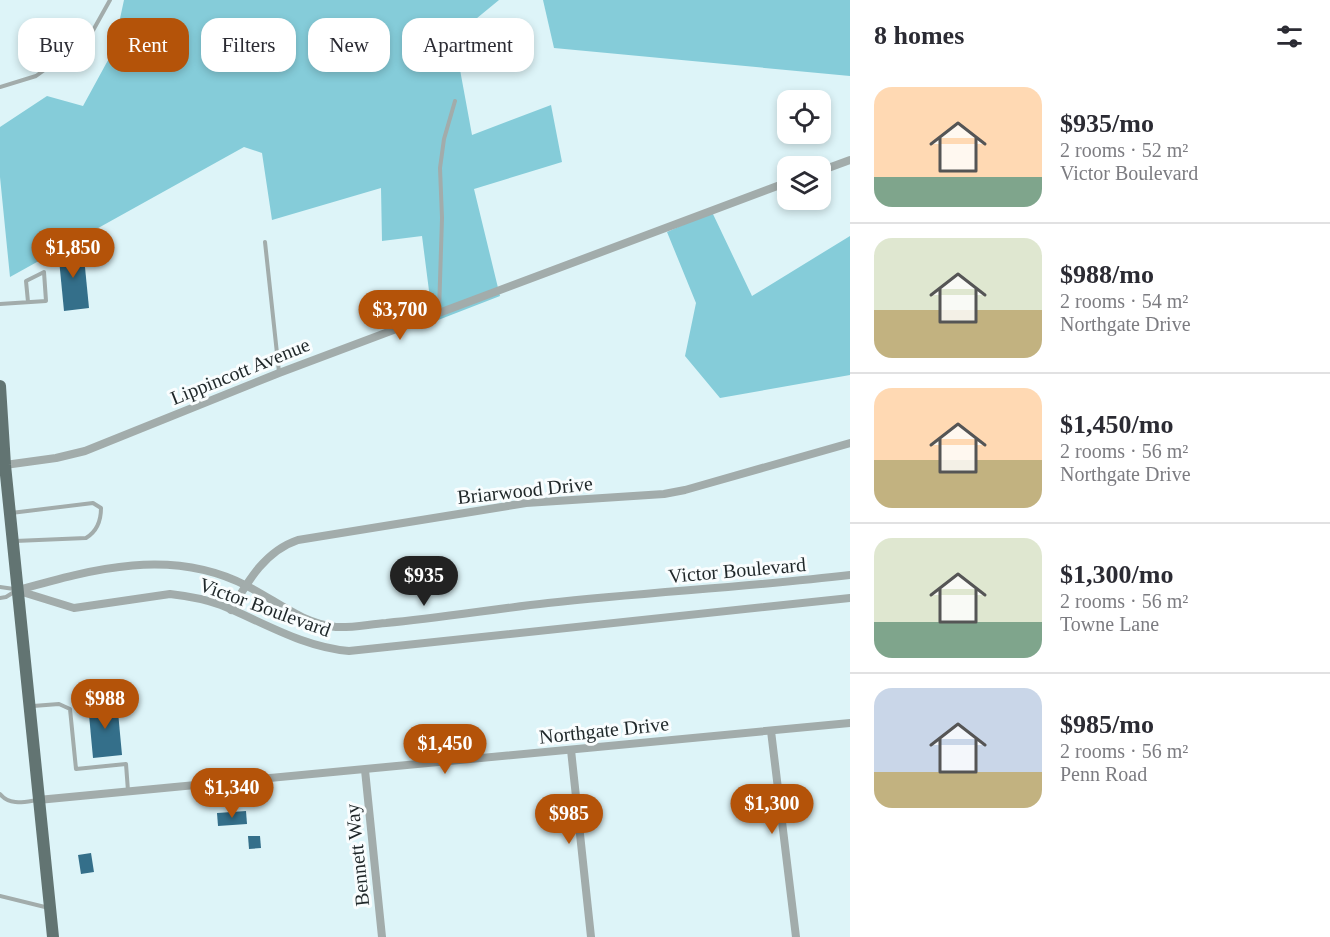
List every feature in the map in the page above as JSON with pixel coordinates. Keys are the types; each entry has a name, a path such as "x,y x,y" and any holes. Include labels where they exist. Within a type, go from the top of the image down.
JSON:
{"main road":[{"path":"0,387 5,465 53,937"}],"street":[{"path":"831,167 850,160"},
{"name":"Lippincott Avenue","path":"5,465 56,458 85,451 279,373 777,186"},
{"name":"Briarwood Drive","path":"231,610 245,585 274,552 284,544 298,540 526,503 664,494 850,443"},
{"name":"Victor Boulevard","path":"18,590 84,572 176,564 199,568 245,585 296,615 338,627 428,619 548,603 750,587 850,575"},
{"name":"Victor Boulevard","path":"18,590 74,608 170,594 219,604 298,640 349,651 850,598"},
{"name":"Northgate Drive","path":"38,800 850,723"},
{"path":"771,731 796,937"},
{"path":"571,750 591,937"},
{"name":"Bennett Way","path":"365,770 382,937"}],"lane":[{"path":"0,87 36,76 79,45 91,34 110,0"},
{"path":"439,313 442,218 440,168 444,139 455,102"},
{"path":"265,242 279,373"},
{"path":"0,304 46,301 44,272 26,281 28,302"},
{"path":"10,513 93,503 101,508 99,523 92,534 86,538 13,541"},
{"path":"0,587 18,590"},
{"path":"0,598 18,590"},
{"path":"29,707 59,704 68,707 71,710 76,769 126,764 128,792"},
{"path":"0,794 13,802 38,800"},
{"path":"0,896 50,909"}],"shaded area":[{"path":"124,0 499,0 477,18 402,18 402,72 460,72 472,135 551,105 562,162 474,189 500,296 433,322 422,236 382,241 381,188 272,220 262,153 244,147 10,277 0,177 0,127 47,96 83,106 107,62 107,72 189,72 189,18 120,18"},
{"path":"543,0 850,0 850,76 554,48"},
{"path":"712,212 752,296 850,236 850,375 720,398 685,356 696,303 667,232"}],"building":[{"path":"83,247 89,308 64,311 58,249"},
{"path":"117,701 122,755 93,758 88,704"},
{"path":"246,811 247,824 218,826 217,813"},
{"path":"248,836 260,836 261,848 249,849"},
{"path":"91,853 94,872 81,874 78,855"}]}
